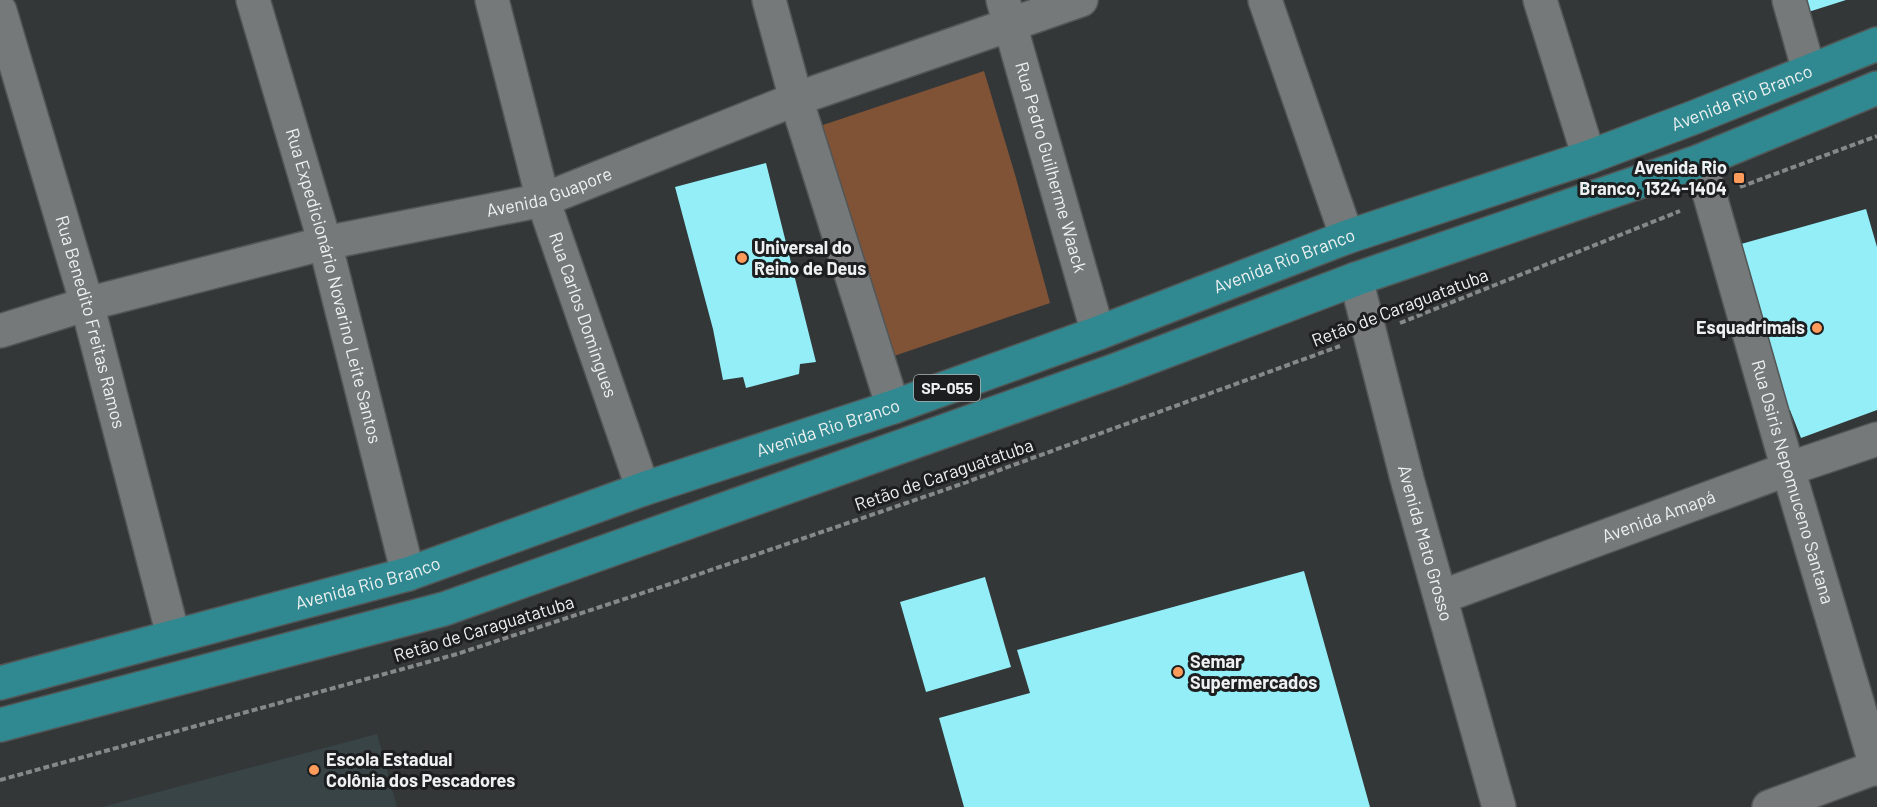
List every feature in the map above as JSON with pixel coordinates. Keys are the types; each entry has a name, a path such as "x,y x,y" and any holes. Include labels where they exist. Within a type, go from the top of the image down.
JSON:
{"main road":[{"name":"Avenida Rio Branco","path":"0,683 408,574 643,489 893,407 1098,333 1347,237 1589,157 1877,44"},
{"name":"SP-055","path":"0,725 444,609 1116,370 1356,279 1700,161 1877,88"}],"street":[{"name":"Rua Expedicionário Novarino Leite Santos","path":"253,0 325,243 408,574"},
{"name":"Rua Carlos Domingues","path":"492,0 543,200 643,489"},
{"path":"770,0 796,99 893,407"},
{"name":"Avenida Guapore","path":"0,331 87,304 325,243 543,200 1006,13 1081,0"},
{"path":"1265,0 1347,237"},
{"path":"1540,0 1589,157"},
{"path":"1789,0 1809,71"},
{"name":"Rua Benedito Freitas Ramos","path":"0,11 87,304 173,635"},
{"name":"Rua Pedro Guilherme Waack","path":"1006,13 1098,333"},
{"name":"Rua Osiris Nepomuceno Santana","path":"1700,161 1877,768"},
{"name":"Avenida Mato Grosso","path":"1356,279 1407,479 1499,807"},
{"name":"Avenida Amapá","path":"1441,597 1788,469 1877,439"},
{"path":"1769,807 1877,768"}],"path":[{"name":"Retão de Caraguatatuba","path":"0,780 457,654 953,487 1370,335 1711,198 1877,136"}],"shaded area":[{"path":"984,71 1050,303 891,357 820,126"},
{"name":"Escola Estadual Colônia dos Pescadores","path":"377,734 397,807 102,807"}],"building":[{"path":"1798,0 1846,0 1802,14"},
{"name":"Universal do Reino de Deus","path":"766,163 816,362 800,364 799,374 746,388 743,377 723,380 713,329 675,187"},
{"name":"Esquadrimais","path":"1866,209 1877,247 1877,410 1801,438 1790,410 1781,411 1734,246"},
{"name":"Semar Supermercados","path":"1304,571 1370,807 964,807 939,718 1030,693 1017,650"},
{"path":"985,577 1011,667 926,692 900,602"}],"place":[{"name":"Avenida Rio Branco, 1324-1404","path":"1739,178"},
{"name":"Universal do Reino de Deus","path":"742,258"},
{"name":"Esquadrimais","path":"1817,328"},
{"name":"Semar Supermercados","path":"1178,672"},
{"name":"Escola Estadual Colônia dos Pescadores","path":"314,770"}]}
